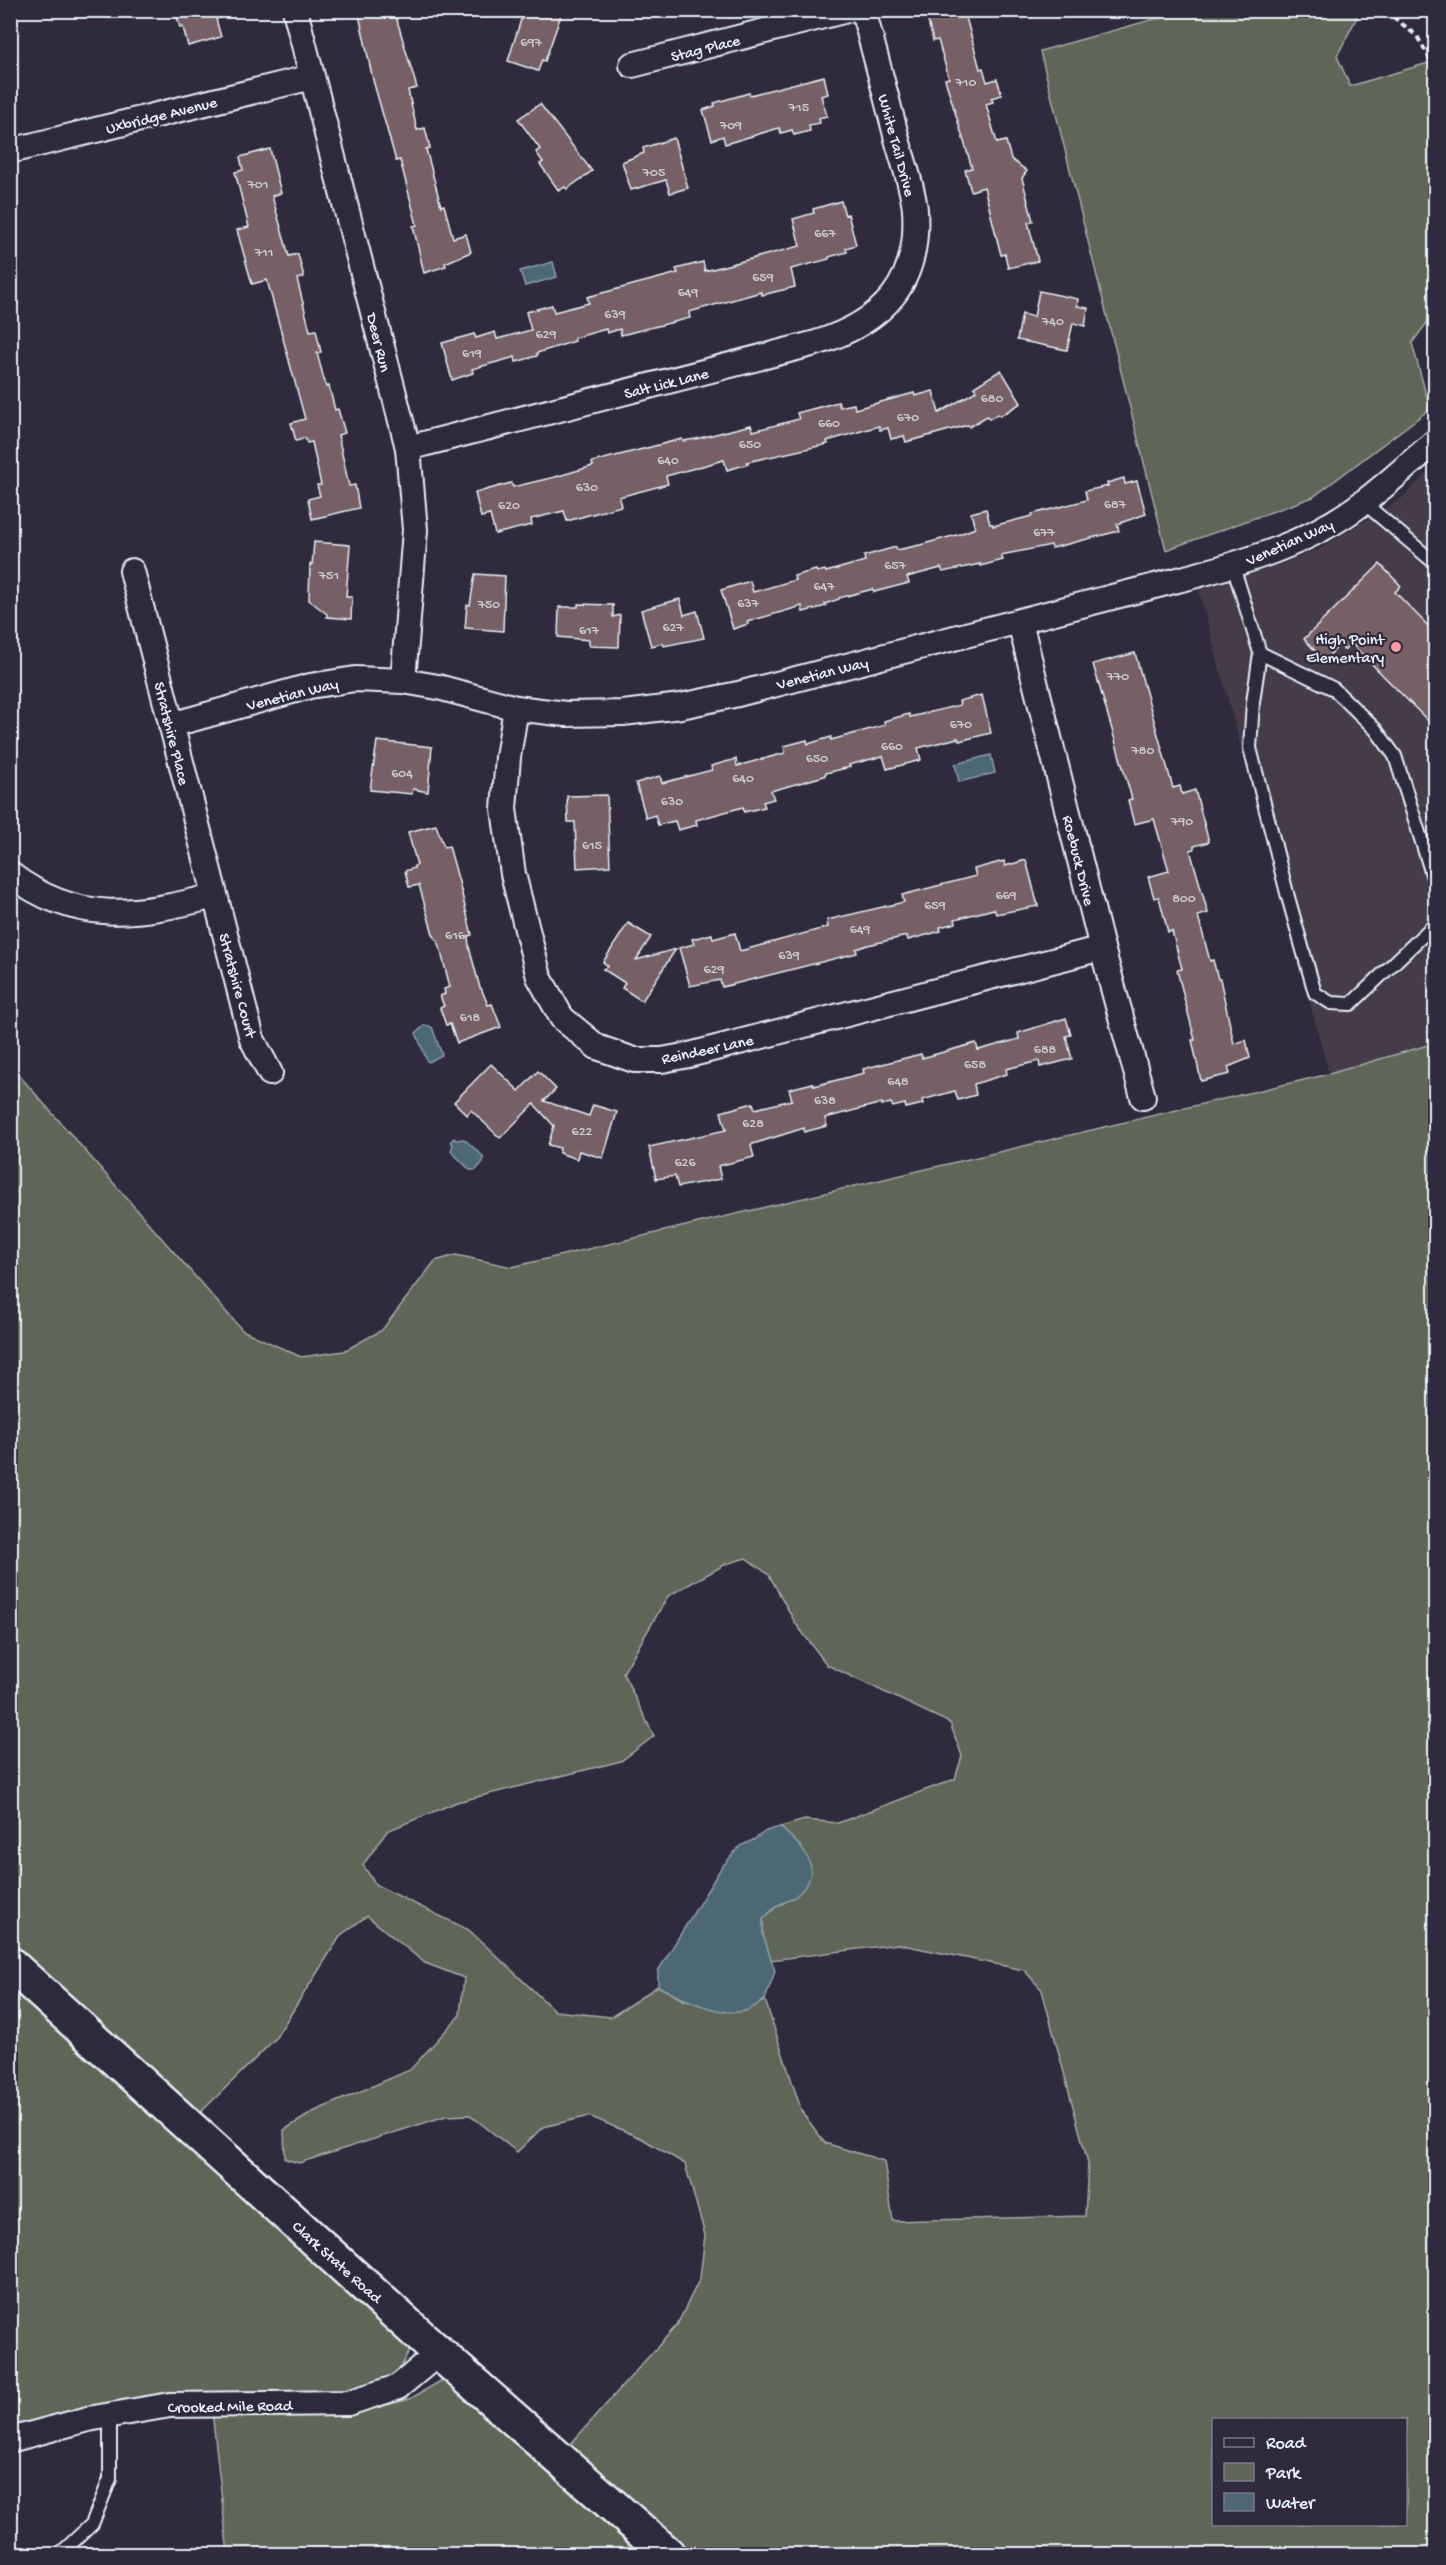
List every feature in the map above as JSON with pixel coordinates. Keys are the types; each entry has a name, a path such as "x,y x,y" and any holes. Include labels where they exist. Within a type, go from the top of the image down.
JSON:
{"main road":[{"name":"Clark State Road","path":"10,1965 439,2353 668,2554"}],"street":[{"name":"Deer Run","path":"295,10 408,448 415,530 403,681"},
{"name":"Stag Place","path":"632,65 847,10"},
{"name":"White Tail Drive","path":"863,10 915,208 914,246 904,281"},
{"name":"Uxbridge Avenue","path":"11,149 312,77"},
{"name":"Salt Lick Lane","path":"408,448 843,335 867,322 887,305 904,281"},
{"name":"Venetian Way","path":"171,725 310,686 355,679 403,681 438,687 516,708 566,714 623,713 681,706 1020,622 1233,566 1319,531 1364,502 1436,441"},
{"name":"Stratshire Place","path":"132,571 215,896"},
{"name":"Roebuck Drive","path":"1020,622 1102,948 1143,1097"},
{"name":"Reindeer Lane","path":"516,708 508,758 504,809 513,874 539,977 562,1018 597,1047 634,1060 662,1060 689,1055 1102,948"},
{"path":"10,874 29,888 71,907 116,912 159,910 215,896"},
{"name":"Stratshire Court","path":"215,896 252,1039 270,1073"},
{"name":"Crooked Mile Road","path":"10,2440 88,2419 170,2405 348,2403 398,2387 439,2353"}],"lane":[{"path":"1364,502 1436,564"},
{"path":"1233,566 1260,652 1250,748 1315,993 1331,1003 1351,1004 1436,923"},
{"path":"1260,652 1334,689 1376,730 1395,756 1436,887"},
{"path":"60,2554 92,2524 110,2479 110,2415"}],"path":[{"path":"1385,10 1417,36 1436,70"}],"shaded area":[{"path":"1435,465 1435,1043 1329,1074 1198,588 1270,568 1321,548 1403,497"}],"green space":[{"path":"1351,10 1357,17 1337,56 1350,86 1435,61 1435,312 1412,343 1430,409 1313,497 1166,550 1040,51 1183,11"},
{"path":"1435,1043 1435,2554 691,2554 568,2447 677,2325 700,2278 705,2235 685,2164 641,2138 589,2116 543,2127 517,2152 470,2115 446,2116 299,2163 285,2159 284,2130 315,2111 410,2070 460,2015 464,1978 425,1963 367,1916 341,1935 275,2039 199,2114 11,1943 11,1066 242,1330 301,1357 344,1351 382,1330 435,1261 456,1255 512,1267 1329,1074","holes":["746,1558 769,1575 796,1624 827,1665 950,1723 962,1756 955,1779 838,1823 805,1820 780,1827 802,1848 797,1895 776,1907 763,1919 763,1935 771,1960 898,1944 1024,1970 1042,1990 1088,2163 1085,2216 893,2221 884,2161 825,2143 802,2112 765,2000 746,2011 685,2001 658,1986 611,2017 555,2011 469,1930 376,1885 363,1865 387,1831 457,1802 621,1761 654,1736 623,1673 668,1596 726,1564"]},
{"path":"10,1973 412,2339 409,2352 396,2376 348,2392 11,2431"},
{"path":"444,2379 654,2554 228,2554 212,2411 365,2411 410,2399"}],"water":[{"path":"553,262 557,277 525,286 520,271"},
{"path":"991,755 995,773 959,782 955,764"},
{"path":"425,1025 432,1027 442,1055 429,1062 416,1033"},
{"path":"454,1138 464,1139 483,1156 483,1162 476,1170 470,1170 451,1151 453,1144 451,1141"},
{"path":"780,1827 803,1850 811,1867 806,1885 797,1895 777,1906 763,1919 763,1935 775,1971 765,2000 748,2010 727,2012 702,2006 658,1986 658,1971 721,1868 740,1846 766,1831"}],"building":[{"path":"179,10 225,10 225,17 216,19 221,37 188,46 176,13"},
{"path":"358,10 394,10 417,88 408,90 417,130 425,128 430,148 426,149 441,206 444,205 453,238 466,234 471,252 445,263 446,266 424,273 413,226 417,225 400,160 396,161 373,80"},
{"path":"524,10 548,10 561,15 545,61 542,60 538,71 508,61"},
{"path":"925,10 964,10 980,69 983,68 987,82 997,79 1002,95 991,98 993,102 986,104 997,143 1006,141 1011,159 1027,171 1022,178 1033,221 1028,222 1038,261 1008,268 1005,254 1001,255 984,187 971,191 965,170 972,168 945,79 949,78 938,40 933,41"},
{"path":"824,76 828,94 821,96 827,116 819,118 820,123 809,125 810,131 794,135 792,130 781,133 779,128 725,144 723,136 712,140 703,110 715,106 714,103"},
{"path":"540,104 592,171 567,189 565,187 559,191 540,164 543,162 536,152 540,149 518,119"},
{"path":"674,138 688,188 670,193 666,180 631,190 622,162 644,153 643,148"},
{"path":"270,149 281,193 272,196 289,256 298,254 304,277 297,279 310,331 316,330 321,352 317,353 326,387 329,386 335,410 338,409 345,433 338,435 349,486 355,485 359,508 312,519 308,499 320,496 317,485 321,485 312,442 307,443 305,438 296,441 291,423 305,419 267,280 252,284 237,230 249,227 235,172 243,170 240,157"},
{"path":"841,201 845,215 848,214 856,245 846,248 847,252 829,257 829,259 791,269 795,287 762,295 761,292 689,312 690,318 621,335 620,329 607,333 606,329 574,338 575,341 537,353 537,356 516,362 515,357 472,369 473,373 452,380 442,343 474,334 476,338 495,332 497,339 531,330 526,312 552,305 554,312 589,303 587,297 678,273 676,269 703,262 705,271 800,246 793,219 814,213 813,209"},
{"path":"1039,291 1078,299 1077,306 1088,308 1085,326 1073,323 1067,350 1017,340 1022,314 1034,317"},
{"path":"1001,370 1021,403 1000,416 998,414 989,419 987,416 969,427 968,425 906,442 904,436 891,439 888,428 880,430 879,426 827,441 828,444 747,462 748,464 727,470 724,460 666,476 668,484 619,497 621,506 567,521 564,511 531,519 532,525 495,534 490,515 481,517 475,493 511,483 513,487 555,477 593,466 592,462 682,439 683,441 696,439 751,425 753,431 799,419 797,413 838,402 840,407 854,404 855,409 914,393 915,396 933,391 939,413 976,391 974,387"},
{"path":"1124,478 1125,484 1137,481 1146,514 1117,524 1119,531 1052,548 1051,545 1001,555 1003,560 980,566 980,564 943,572 941,568 907,577 909,583 839,598 825,604 826,606 803,612 802,606 747,622 748,624 733,629 721,590 750,581 753,592 795,580 794,576 816,570 826,572 865,561 864,556 896,547 897,550 960,534 975,528 971,513 986,509 990,524 993,526 1032,516 1032,514 1087,500 1085,491 1108,486 1107,483"},
{"path":"314,542 350,545 346,597 352,597 351,619 327,617 327,614 309,600 310,564 312,565"},
{"name":"High Point Elementary","path":"1380,564 1401,586 1395,592 1436,634 1436,729 1351,643 1344,650 1340,645 1324,660 1304,639"},
{"path":"475,574 505,576 503,631 465,628 467,605 470,605"},
{"path":"680,599 684,615 697,611 704,638 664,646 663,643 651,646 641,610"},
{"path":"578,604 613,605 613,617 620,615 619,647 589,646 589,640 558,637 559,607 578,607"},
{"path":"1135,653 1173,788 1180,786 1182,794 1195,790 1209,842 1194,846 1194,849 1190,850 1208,913 1198,916 1210,961 1213,960 1218,979 1220,979 1234,1044 1246,1040 1250,1058 1228,1067 1230,1074 1201,1081 1192,1040 1195,1040 1177,970 1182,969 1172,931 1168,932 1159,897 1154,898 1148,877 1169,871 1154,819 1134,824 1128,800 1132,799 1093,664"},
{"path":"982,695 991,733 918,748 921,760 887,769 883,756 849,765 850,767 826,773 824,776 771,791 774,799 763,802 765,807 744,812 743,807 696,820 697,825 678,830 675,821 658,825 655,815 646,818 636,783 660,776 662,783 712,770 711,766 736,759 737,766 785,753 784,746 807,740 808,744 831,737 831,740 885,725 884,721 909,714 910,717 960,705 959,701"},
{"path":"377,741 432,747 428,792 413,789 412,794 370,790"},
{"path":"607,795 610,866 577,868 575,822 568,822 567,796"},
{"path":"436,825 444,847 449,846 459,882 472,935 468,936 469,947 480,988 488,1005 492,1004 501,1027 457,1043 450,1024 446,1025 440,1008 444,1006 440,996 445,994 444,989 450,987 439,944 433,934 419,885 409,887 405,871 417,865 408,832"},
{"path":"1026,860 1038,906 996,914 994,909 955,919 956,923 940,927 941,931 908,940 907,936 868,945 856,949 857,953 722,987 720,980 690,986 679,948 694,944 692,939 712,934 713,939 735,933 740,951 828,927 827,920 904,902 902,895 976,876 974,869 1004,861 1005,866"},
{"path":"628,923 651,937 636,960 676,949 642,1001 622,988 625,983 603,969 608,966 603,962"},
{"path":"1066,1018 1071,1035 1066,1036 1072,1059 1040,1067 1039,1061 1006,1069 1007,1074 974,1084 976,1095 958,1100 955,1091 922,1100 923,1104 906,1108 905,1104 893,1107 891,1103 882,1105 882,1103 825,1118 827,1126 804,1132 804,1128 753,1144 751,1146 754,1157 718,1166 721,1179 678,1187 675,1176 656,1179 649,1147 726,1130 721,1112 753,1103 755,1109 792,1100 789,1089 813,1083 814,1086 864,1073 863,1069 921,1054 922,1058 976,1043 978,1050 1019,1039 1018,1033"},
{"path":"491,1064 519,1091 538,1071 556,1089 544,1101 589,1116 593,1105 617,1112 603,1158 579,1151 577,1159 559,1153 560,1148 548,1145 554,1126 534,1104 500,1138 471,1110 467,1115 454,1102"}],"place":[{"name":"High Point Elementary","path":"1396,647"}]}
